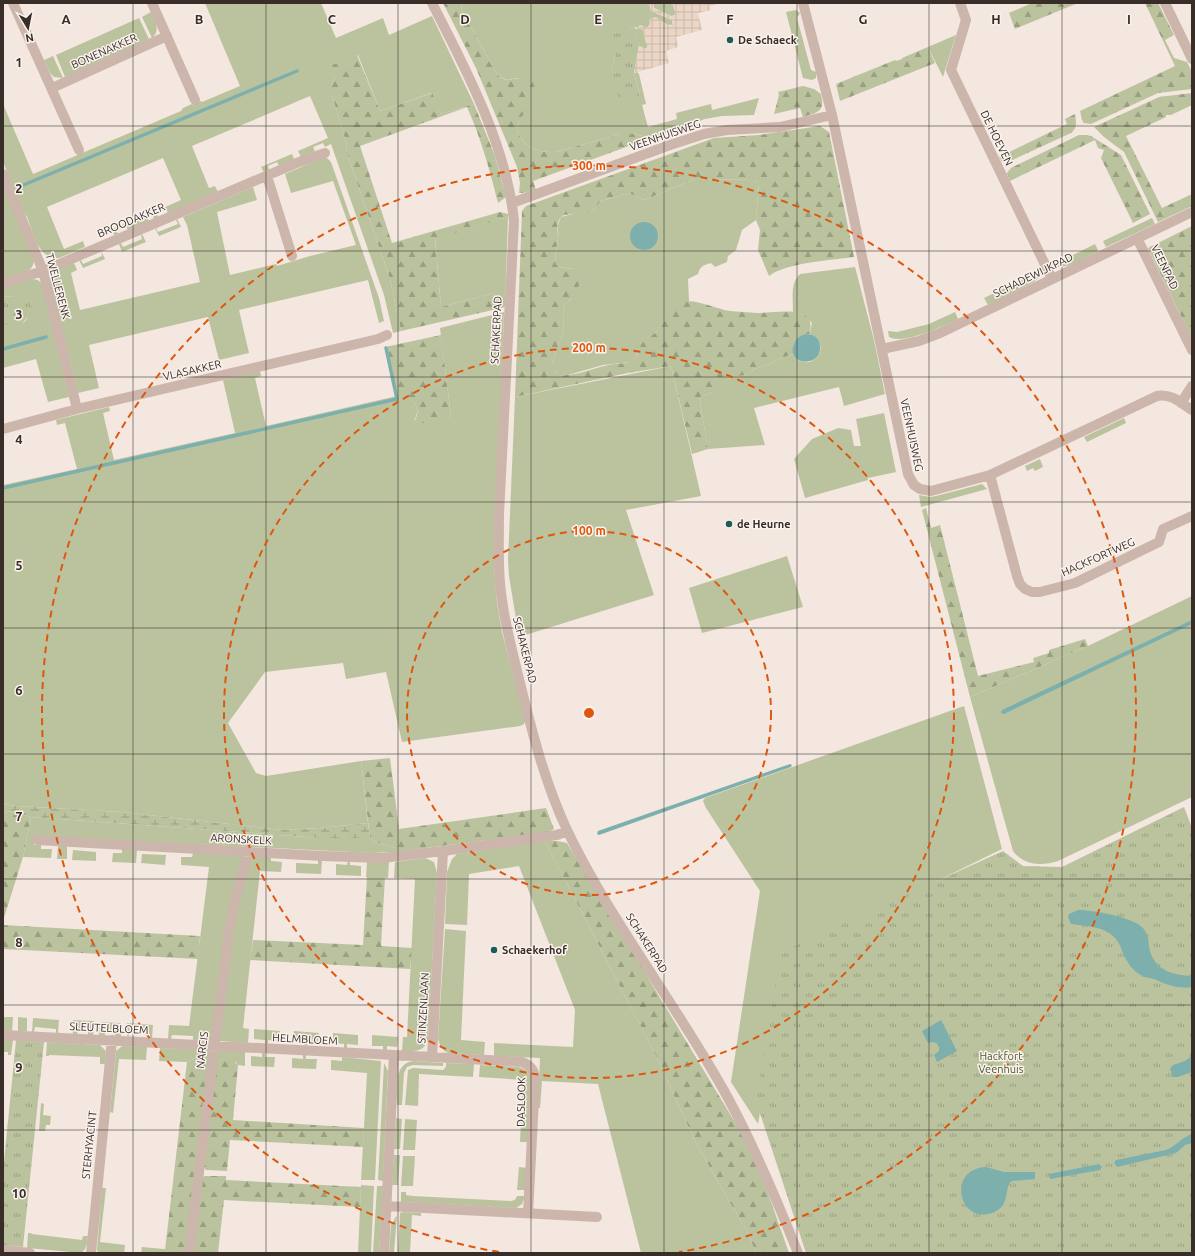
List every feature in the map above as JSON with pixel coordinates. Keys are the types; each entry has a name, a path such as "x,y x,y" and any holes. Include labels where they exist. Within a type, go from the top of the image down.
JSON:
{"street":[{"path":"14,3 79,150"},
{"path":"152,3 195,100"},
{"name":"SCHAKERPAD","path":"432,3 474,90 491,130 512,203 514,221 498,557 506,625 532,730 558,810 567,830 597,886 727,1096 749,1137 766,1174 798,1253"},
{"name":"VEENHUISWEG","path":"803,3 832,115 908,474 914,485 920,489 931,491 990,475 1157,396 1162,395 1171,397 1192,410"},
{"name":"DE HOEVEN","path":"960,3 966,20 950,70 1052,279"},
{"path":"1165,3 1192,59"},
{"name":"BONENAKKER","path":"52,88 167,36"},
{"name":"VEENHUISWEG","path":"512,203 670,145 709,133 727,130 768,128 832,115"},
{"name":"BROODAKKER","path":"3,283 43,271 325,153"},
{"name":"TWELLERENK","path":"3,174 43,271 77,409"},
{"path":"267,176 292,256"},
{"name":"SCHADEWIJKPAD","path":"882,349 933,336 1192,212"},
{"name":"VEENPAD","path":"1137,238 1192,350"},
{"name":"VLASAKKER","path":"3,429 77,409 371,341 387,335"},
{"path":"1181,403 1192,386"},
{"name":"HACKFORTWEG","path":"990,475 1017,576 1020,584 1032,592 1040,592 1075,583 1159,542 1164,529 1192,516"},
{"path":"443,851 557,835 567,830"},
{"name":"ARONSKELK","path":"37,840 382,858 443,851"},
{"name":"NARCIS","path":"188,1253 229,930 238,888 249,851"},
{"name":"STINZENLAAN","path":"394,1055 432,1057 443,851"},
{"name":"SLEUTELBLOEM","path":"3,1035 214,1046"},
{"name":"STERHYACINT","path":"91,1253 112,1040"},
{"name":"HELMBLOEM","path":"214,1046 394,1055"},
{"path":"384,1253 394,1055"},
{"name":"DASLOOK","path":"432,1057 522,1062 526,1063 532,1068 535,1080 528,1213"},
{"path":"386,1206 597,1217"},
{"path":"3,1250 30,1253"}],"green space":[{"path":"205,3 321,3 336,38 383,18 389,35 432,16 474,104 441,114 431,93 380,111 358,55 335,76 332,86 332,95 346,142 347,153 390,279 401,331 393,333 384,295 331,144 325,147 323,143 313,147 315,151 301,157 298,151 328,138 310,96 192,146 209,188 215,186 218,192 168,213 166,209 157,213 158,217 154,219 152,213 181,200 163,158 47,207 64,249 83,241 85,247 59,258 46,255 37,244 3,162 3,104 33,174 181,111 183,108 192,104 202,102 240,86"},
{"path":"443,3 461,3 462,11 498,76 506,80 524,78 531,80 534,84 535,93 517,128 519,135 527,145 537,150 556,152 621,134 633,134 643,136 648,139 533,181 536,190 519,193 520,183 517,167 476,68"},
{"path":"461,3 649,3 651,11 672,20 673,25 650,24 647,28 640,25 638,28 629,28 615,56 611,70 640,96 634,73 637,72 639,74 646,104 642,105 648,127 677,119 676,113 711,104 712,110 759,98 754,115 722,116 705,119 648,139 643,136 633,134 621,134 556,152 537,150 527,145 519,135 517,128 521,116 532,99 519,78 507,80 498,76 462,11"},
{"path":"653,3 669,3 673,5 676,15 671,16 654,8"},
{"path":"1032,3 1078,3 1015,29 1009,13"},
{"path":"1145,3 1158,3 1174,35 1165,40 1174,58 1187,62 1192,72 1192,89 1158,93 1091,124 1084,123 1080,111 1175,66"},
{"path":"796,10 800,13 797,18 811,70 816,72 816,78 812,80 803,78 786,12"},
{"path":"151,12 157,29 152,38 142,17"},
{"path":"139,18 149,39 65,77 56,55"},
{"path":"625,26 629,28 635,27 639,46 634,73 640,96 619,101 611,70 615,56 609,35 621,32"},
{"path":"640,28 643,30 646,43 648,44 646,49 639,46 635,29"},
{"path":"956,35 943,77 928,47"},
{"path":"928,47 935,63 840,101 836,84 895,60 902,59"},
{"path":"357,55 380,111 432,93 441,114 474,104 495,156 506,197 498,203 485,155 467,107 360,146 392,243 500,212 508,214 508,217 435,239 441,307 494,293 497,309 401,331 390,279 347,153 346,142 332,95 332,86 335,76 332,65"},
{"path":"53,56 63,78 54,77 50,73 44,60"},
{"path":"803,86 814,89 821,94 822,104 820,110 803,117 800,108 774,114 779,95 778,92"},
{"path":"1192,93 1192,105 1171,115 1166,115 1166,117 1126,136 1162,208 1192,194 1192,206 1158,222 1124,152 1104,137 1094,127 1159,97"},
{"path":"1075,114 1076,126 1071,133 1008,162 1002,162 999,157 1067,124 1065,119"},
{"path":"820,126 829,132 854,257 797,265 786,268 769,276 758,250 760,230 756,220 759,183 754,180 695,179 644,200 629,193 601,201 591,212 564,215 558,222 558,238 555,254 556,264 560,267 578,270 580,283 573,298 565,304 563,310 564,329 552,364 557,374 566,375 580,373 608,365 632,361 637,356 642,343 656,332 675,307 682,302 693,301 724,310 733,311 757,313 792,312 802,314 808,318 811,325 810,334 806,334 793,346 793,354 754,369 748,374 728,379 718,390 701,397 700,403 708,449 692,454 671,366 628,373 515,397 522,211 526,206 714,138 759,135"},
{"path":"1079,135 1091,136 1121,155 1150,214 1133,223 1101,158 1104,150 1098,148 1095,140 1010,181 1007,173 1011,168"},
{"path":"292,154 294,159 279,166 277,162 268,166 269,170 264,172 261,167"},
{"path":"322,158 327,158 331,162 379,298 384,321 379,323 368,280 239,310 249,353 219,360 208,317 89,345 99,388 78,393 50,281 51,277 56,271 74,263 77,270 71,273 80,310 200,282 187,225 183,217 253,187 257,200 217,212 230,275 276,264 277,266 356,245 333,181 291,193 285,174"},
{"path":"695,179 754,180 759,183 756,220 742,230 736,250 728,256 727,262 715,267 711,263 704,265 698,274 688,279 689,301 681,303 675,308 657,331 642,344 636,357 631,362 603,365 568,375 559,375 553,370 552,364 564,329 563,310 565,304 573,298 573,269 560,267 555,261 559,220 561,217 577,213 591,212 601,201 629,193 644,200","holes":["658,233 657,241 652,247 642,250 638,249"]},
{"path":"3,185 34,259 31,268 27,272 18,276 3,279"},
{"path":"146,215 149,221 128,230 126,226 116,230 118,234 114,235 112,229"},
{"path":"508,217 505,307 497,309 494,293 441,307 435,238"},
{"path":"1152,218 1155,224 1106,247 1103,241"},
{"path":"177,219 181,227 159,236 155,228 158,232 178,224"},
{"path":"1192,226 1192,339 1148,248"},
{"path":"142,234 146,242 122,252 119,244 121,243 123,247 142,239"},
{"path":"1095,244 1098,250 1097,252 1081,260 1063,267 1053,265"},
{"path":"101,251 105,259 83,268 79,260 81,260 83,264 102,256"},
{"path":"855,267 874,340 885,394 844,406 839,387 754,408 765,445 708,449 700,403 701,397 711,393 728,379 748,374 754,369 770,364 779,359 793,354 799,361 809,362 815,359 820,353 819,341 810,334 812,323 802,314 793,312 793,287 800,274"},
{"path":"1040,271 1039,277 1034,282 988,305 984,298"},
{"path":"33,279 38,280 42,284 69,397 48,402 36,359 3,368 3,324 14,326 24,322 29,314 29,302 23,303 13,296 3,297 3,286"},
{"path":"13,296 23,302 30,302 34,313 25,320 20,329 14,331 13,327 3,324 3,297"},
{"path":"504,312 494,567 497,603 502,632 526,719 524,724 520,726 402,742 386,672 346,679 343,663 265,672 228,723 256,773 266,776 361,761 368,823 282,830 122,812 3,804 3,485 77,469 65,423 57,425 56,420 109,407 110,411 103,413 114,460 235,433 223,380 260,371 261,376 255,378 266,426 397,396 409,396 414,402 417,408 417,413 414,421 451,416 440,328"},
{"path":"955,312 958,319 924,334 904,339 889,337 888,331 897,332 929,324"},
{"path":"441,335 451,416 414,425 417,416 417,408 409,397 397,396 385,347"},
{"path":"671,366 701,496 626,510 654,595 519,637 509,576 508,560 515,397"},
{"path":"884,413 896,472 868,478 868,480 805,498 794,459 812,439 838,428 851,430 854,446 861,446 856,419"},
{"path":"1124,418 1126,423 1087,442 1084,437"},
{"path":"1040,459 1043,467 1035,471 1033,468 1027,471 1025,466"},
{"path":"982,484 987,489 921,507 919,495 930,497 936,496"},
{"path":"926,508 931,528 940,525 978,676 1034,662 1033,658 1049,653 1049,650 1085,639 1088,646 970,697 922,510"},
{"path":"787,556 803,607 702,633 689,588"},
{"path":"1192,596 1192,797 1058,861 1046,864 1034,864 1022,860 1013,851 970,697 1088,646"},
{"path":"964,706 1002,849 787,955 758,1124 731,1082 760,891 706,808 703,801 705,798"},
{"path":"390,758 399,829 546,808 554,829 548,832 395,852 395,848 373,841 370,838 361,761"},
{"path":"3,804 122,812 282,830 368,823 370,838 320,838 31,817 15,812 3,811"},
{"name":"Hackfort Veenhuis","path":"1184,807 1192,828 1192,1253 806,1253 756,1101 781,952 1003,851 1023,866 1062,867"},
{"path":"3,811 15,812 31,817 23,857 3,921"},
{"path":"31,817 320,838 370,838 373,841 395,848 395,852 371,853 35,836 34,845 41,845 41,849 52,849 51,858 23,857"},
{"path":"545,841 656,1056 695,1141 747,1231 756,1253 641,1253 598,1084 542,1081 540,1108 538,1108 540,1058 494,1056 494,1043 573,1047 575,1010 519,866 469,874 467,925 445,924 447,872 452,859 457,854"},
{"path":"545,841 567,843 739,1129 762,1176 789,1253 756,1253 747,1231 695,1141 656,1056"},
{"path":"58,846 67,846 67,859 57,859"},
{"path":"122,849 137,850 136,863 112,862 113,853 122,853"},
{"path":"73,850 96,852 96,861 72,860"},
{"path":"193,853 244,856 212,1041 193,1040 193,1036 172,1035 171,1039 168,1039 169,1025 189,1026 209,867 181,865 181,857 192,857"},
{"path":"142,854 166,855 165,865 141,863"},
{"path":"250,856 271,857 271,861 282,862 281,872 260,871 243,1028 249,1029 248,1043 218,1041 232,930"},
{"path":"425,858 434,862 437,873 428,1040 421,1049 414,1051 402,1051 403,1037 407,1037 415,879 394,878 395,862"},
{"path":"318,860 322,860 321,874 296,873 296,863 318,864"},
{"path":"348,861 350,861 350,865 361,866 361,876 336,875 336,864 347,865"},
{"path":"367,862 389,862 388,878 366,877"},
{"path":"367,877 385,877 381,946 412,948 410,969 250,960 253,940 363,945"},
{"path":"3,925 200,936 198,959 3,949"},
{"path":"445,929 466,931 461,1040 485,1042 484,1055 449,1053 443,1050 438,1039"},
{"path":"3,1017 13,1017 12,1031 3,1030"},
{"path":"18,1017 27,1018 27,1031 18,1031"},
{"path":"33,1018 59,1020 58,1033 56,1033 56,1029 35,1027 34,1032 32,1032"},
{"path":"73,1020 94,1021 93,1035 88,1035 88,1031 78,1030 77,1034 73,1034"},
{"path":"100,1022 121,1023 121,1036 115,1036 115,1032 105,1032 105,1036 99,1035"},
{"path":"127,1023 153,1025 152,1038 150,1038 150,1034 129,1033 129,1037 127,1036"},
{"path":"254,1029 280,1031 279,1041 268,1040 268,1044 265,1043 265,1040 254,1039"},
{"path":"294,1031 319,1033 318,1043 307,1042 307,1046 304,1045 304,1042 293,1042"},
{"path":"333,1033 358,1035 358,1045 347,1044 347,1048 344,1048 344,1044 333,1043"},
{"path":"372,1035 398,1037 397,1047 387,1046 387,1050 383,1050 383,1046 372,1046"},
{"path":"3,1040 13,1040 11,1055 8,1055 8,1052 3,1052"},
{"path":"16,1040 44,1042 23,1247 3,1245 3,1172"},
{"path":"47,1042 100,1045 106,1051 105,1064 100,1064 100,1057 46,1056"},
{"path":"123,1046 147,1047 146,1060 119,1059 113,1113 110,1112 116,1051"},
{"path":"160,1048 211,1050 187,1062 159,1061"},
{"path":"211,1050 186,1253 178,1253 175,1250 165,1250 187,1062"},
{"path":"217,1051 245,1052 245,1066 238,1065 236,1062 222,1059 215,1065"},
{"path":"262,1053 265,1053 265,1057 275,1057 274,1067 251,1066 251,1056 262,1057"},
{"path":"303,1055 306,1055 306,1059 317,1059 316,1069 292,1068 292,1058 303,1059"},
{"path":"342,1057 381,1061 375,1180 361,1180 367,1073 331,1070 331,1060 342,1061"},
{"path":"222,1059 233,1060 238,1065 233,1120 364,1128 363,1147 230,1140 227,1171 206,1170 203,1166 215,1065"},
{"path":"414,1061 443,1063 443,1066 413,1065 407,1067 404,1073 402,1105 397,1105 397,1085 399,1072 402,1066"},
{"path":"384,1063 388,1071 383,1181 378,1180"},
{"path":"446,1063 474,1064 473,1077 419,1074 418,1106 405,1105 408,1070 413,1068 443,1070 446,1067"},
{"path":"480,1065 518,1067 529,1074 531,1078 528,1142 520,1142 523,1080 479,1077"},
{"path":"41,1103 44,1104 43,1115 51,1116 50,1125 46,1125 45,1131 39,1131"},
{"path":"396,1118 402,1119 400,1149 394,1149"},
{"path":"405,1119 417,1120 415,1150 403,1150"},
{"path":"394,1155 400,1155 398,1185 392,1185"},
{"path":"403,1156 415,1156 413,1186 401,1186"},
{"path":"519,1167 527,1168 525,1190 517,1190"},
{"path":"205,1176 226,1176 226,1180 361,1187 360,1207 224,1200 218,1253 192,1253 201,1178"},
{"path":"361,1185 374,1186 371,1253 358,1253"},
{"path":"377,1186 383,1186 379,1253 373,1253"},
{"path":"102,1188 106,1188 100,1242 125,1245 124,1253 99,1253 97,1250"},
{"path":"401,1192 406,1192 406,1195 413,1196 511,1201 515,1200 517,1196 525,1196 522,1204 516,1208 401,1202"},
{"path":"400,1213 421,1213 421,1216 412,1215 410,1253 398,1253"},
{"path":"397,1215 394,1253 389,1253 391,1225"},
{"path":"28,1233 82,1240 83,1236 88,1236 86,1248 81,1253 27,1248"},
{"path":"142,1247 175,1250 178,1253 141,1253"}],"shaded area":[{"path":"649,3 653,3 654,8 671,16 676,15 673,5 669,3 720,3 710,6 711,10 698,13 702,30 676,37 678,47 666,51 669,63 634,73 639,46 646,49 648,45 646,43 643,30 638,28 640,25 647,28 650,24 649,19 656,17 670,26 673,25 672,20 651,11"}],"water":[{"path":"644,222 654,226 658,236 654,246 644,250 634,246 630,236 634,226"},
{"path":"806,334 816,337 819,341 820,347 819,354 816,358 804,362 795,357 793,351 796,340 800,336"},
{"path":"1192,620 1192,624 1004,714 1001,713 1002,710"},
{"path":"790,764 792,765 791,767 599,835 597,834 598,831"},
{"path":"1078,910 1093,911 1122,917 1138,924 1143,928 1148,938 1151,954 1158,965 1163,969 1179,975 1192,976 1192,987 1172,986 1139,974 1130,966 1118,942 1110,933 1094,927 1071,924 1068,917 1069,914"},
{"path":"941,1020 957,1051 937,1062 934,1055 939,1051 939,1045 934,1042 928,1043 922,1031"},
{"path":"1192,1056 1192,1072 1178,1077 1173,1077 1170,1069 1173,1065 1185,1061"},
{"path":"1192,1134 1192,1143 1185,1145 1176,1153 1117,1167 1114,1163 1116,1160 1166,1150"},
{"path":"1099,1164 1102,1167 1100,1170 1050,1179 1049,1174"},
{"path":"986,1167 1004,1172 1035,1172 1035,1179 1012,1181 1009,1184 1005,1201 1002,1206 992,1213 981,1215 972,1211 965,1204 962,1195 962,1186 965,1177 973,1170"}],"waterway":[{"path":"21,186 297,71"},
{"path":"3,349 46,337"},
{"path":"3,488 397,399 386,348"}],"place":[{"name":"De Schaeck","path":"730,40"},
{"name":"de Heurne","path":"729,524"},
{"name":"Schaekerhof","path":"494,950"}]}
